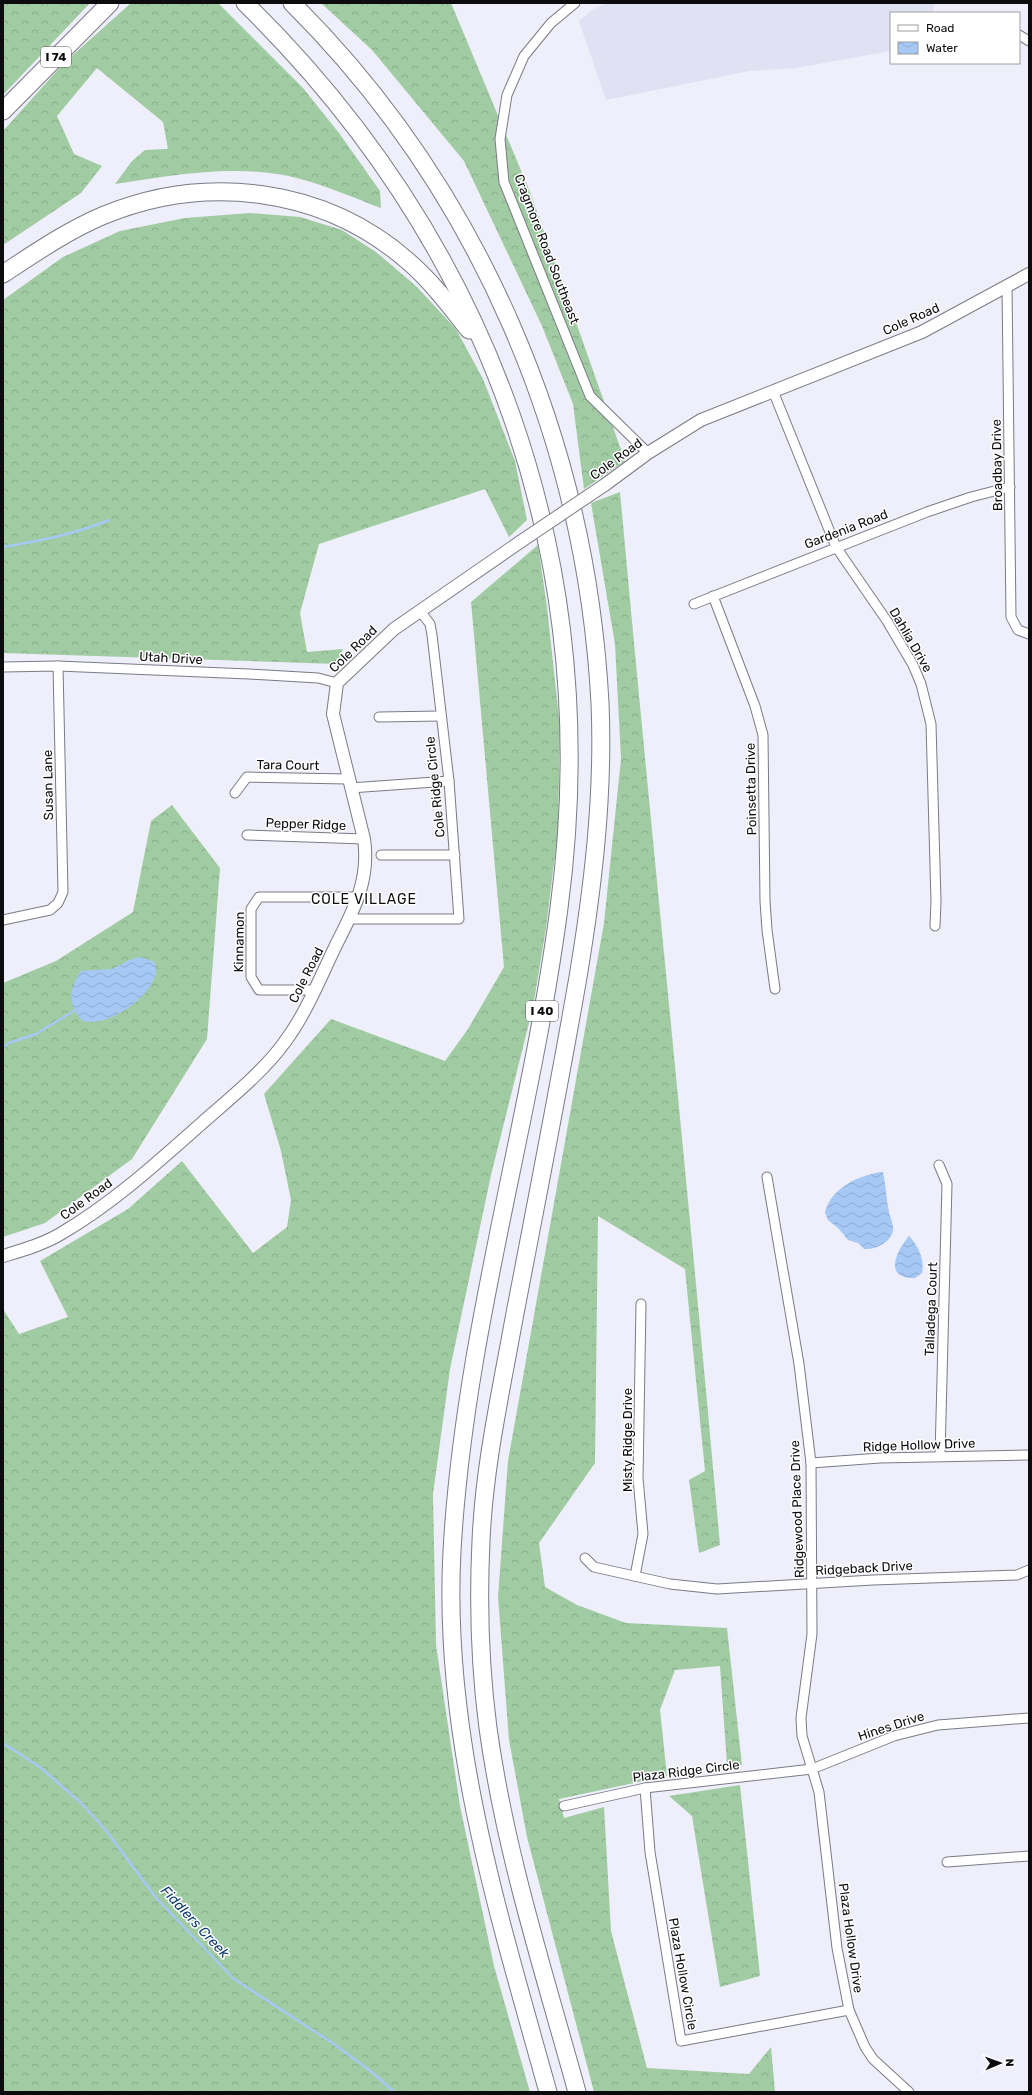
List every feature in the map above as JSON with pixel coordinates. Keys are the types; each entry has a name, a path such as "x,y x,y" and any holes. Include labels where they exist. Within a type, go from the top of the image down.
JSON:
{"highway":[{"name":"I 74","path":"3,111 110,3"},
{"name":"I 40","path":"245,3 283,41 324,88 364,139 406,200 445,264 491,360 518,429 530,471 552,565 562,645 569,731 568,819 560,907 545,994 468,1400 457,1478 452,1549 452,1637 458,1717 471,1797 489,1878 548,2092"},
{"name":"I 40","path":"292,3 352,66 393,121 430,173 479,256 530,370 553,435 576,524 592,616 600,714 600,797 592,888 577,981 490,1447 481,1546 480,1632 487,1718 504,1817 525,1904 577,2092"},
{"path":"3,274 79,227 126,207 172,195 216,191 242,192 278,197 304,203 345,219 389,245 428,279 491,360"}],"street":[{"name":"Cragmore Road Southeast","path":"575,3 551,23 524,56 507,95 500,139 504,182 590,396 648,453"},
{"path":"1020,36 1029,42"},
{"name":"Cole Road","path":"3,1256 60,1234 123,1189 169,1152 224,1104 272,1058 294,1029 310,990 349,919 365,877 367,858 364,839 333,714 337,683 394,629 606,484 648,453 701,420 773,390 922,332 1029,274"},
{"name":"Broadbay Drive","path":"1007,286 1011,617 1018,630 1029,634"},
{"name":"Dahlia Drive","path":"773,390 836,547 887,621 913,665 922,684 931,724 936,901 935,926"},
{"name":"Gardenia Road","path":"694,604 836,547 964,499 1010,487"},
{"name":"Poinsetta Drive","path":"713,596 756,706 763,735 765,901 767,930 775,990"},
{"name":"Cole Ridge Circle","path":"349,919 459,919 449,780 431,629 430,624 420,611"},
{"name":"Utah Drive","path":"3,667 58,666 318,678 337,683"},
{"name":"Susan Lane","path":"3,920 50,910 58,903 63,892 58,666"},
{"path":"379,717 441,716"},
{"name":"Tara Court","path":"235,793 246,777 351,785"},
{"path":"351,785 449,780"},
{"name":"Pepper Ridge","path":"248,835 364,839"},
{"name":"Cole Ridge Circle","path":"381,855 455,855"},
{"name":"Kinnamon","path":"310,990 259,990 251,977 251,909 259,897 357,897"},
{"name":"Talladega Court","path":"939,1164 947,1184 940,1456"},
{"name":"Ridgewood Place Drive","path":"767,1178 799,1364 811,1463 812,1634 801,1727 804,1745 812,1769"},
{"name":"Misty Ridge Drive","path":"636,1576 643,1534 638,1478 641,1304"},
{"name":"Ridge Hollow Drive","path":"811,1463 940,1456 1029,1455"},
{"name":"Ridgeback Drive","path":"585,1558 594,1567 678,1585 717,1589 756,1588 812,1583 1017,1574 1029,1570"},
{"name":"Hines Drive","path":"812,1769 894,1736 938,1724 1029,1718"},
{"name":"Plaza Ridge Circle","path":"564,1806 645,1788 812,1769"},
{"name":"Plaza Hollow Drive","path":"812,1769 820,1798 836,1948 849,2010 858,2034 873,2059 908,2092"},
{"name":"Plaza Hollow Circle","path":"645,1788 652,1860 681,2041 849,2010"},
{"path":"947,1862 1029,1856"}],"shaded area":[{"path":"606,3 934,3 932,12 890,12 890,51 796,68 750,71 606,100 579,21 592,10"}],"green space":[{"path":"3,3 90,3 3,95"},
{"path":"131,3 218,3 303,88 339,133 380,191 381,208 308,181 251,171 183,174 115,184 132,161 145,150 168,149 163,122 97,68 57,116 74,154 102,166 81,193 3,245 3,131 64,63"},
{"path":"321,3 451,3 530,192 625,461 584,489 573,404 542,326 464,161 372,50"},
{"path":"250,213 300,217 342,230 376,252 416,286 456,329 483,379 515,461 527,520 509,537 485,489 319,544 300,613 307,652 343,649 337,664 3,653 3,300 63,257 120,231 185,218"},
{"path":"620,492 720,1545 699,1553 689,1480 705,1471 685,1269 598,1216 595,1463 539,1543 545,1587 577,1605 626,1623 727,1628 742,1765 727,1765 720,1666 675,1670 660,1710 667,1776 559,1799 564,1818 604,1807 611,1931 647,2068 749,2074 771,2047 775,2092 594,2092 527,1837 509,1740 498,1597 508,1461 604,923 621,759 615,644 591,503"},
{"path":"538,545 547,607 560,727 558,831 546,928 533,1007 491,1175 450,1369 433,1494 436,1645 460,1806 494,1966 530,2092 3,2092 3,1309 19,1334 68,1317 40,1261 128,1209 182,1161 253,1253 287,1227 291,1200 281,1151 264,1094 331,1019 445,1061 468,1029 504,967 471,602"},
{"path":"172,805 220,868 207,1039 132,1159 45,1223 3,1237 3,983 56,961 133,912 151,821"},
{"path":"740,1785 760,1976 720,1987 692,1816 669,1796"}],"water":[{"path":"140,957 155,962 156,972 153,982 138,1000 116,1015 104,1020 93,1022 83,1021 74,1009 72,1003 72,990 81,971 112,969 129,960"},
{"path":"883,1172 893,1231 889,1239 882,1245 864,1249 858,1243 848,1240 839,1229 828,1220 825,1212 828,1203 833,1196 847,1184 864,1176"},
{"path":"909,1236 918,1248 922,1258 922,1273 915,1278 905,1277 899,1274 895,1263 900,1249"}],"waterway":[{"path":"3,547 57,536 109,520"},
{"path":"3,1047 9,1043 36,1034 77,1009"},
{"name":"Fiddlers Creek","path":"3,1743 41,1768 81,1803 104,1828 157,1899 234,1979 334,2044 373,2073 394,2092"}],"district":[{"name":"COLE VILLAGE","path":"364,899"}]}
